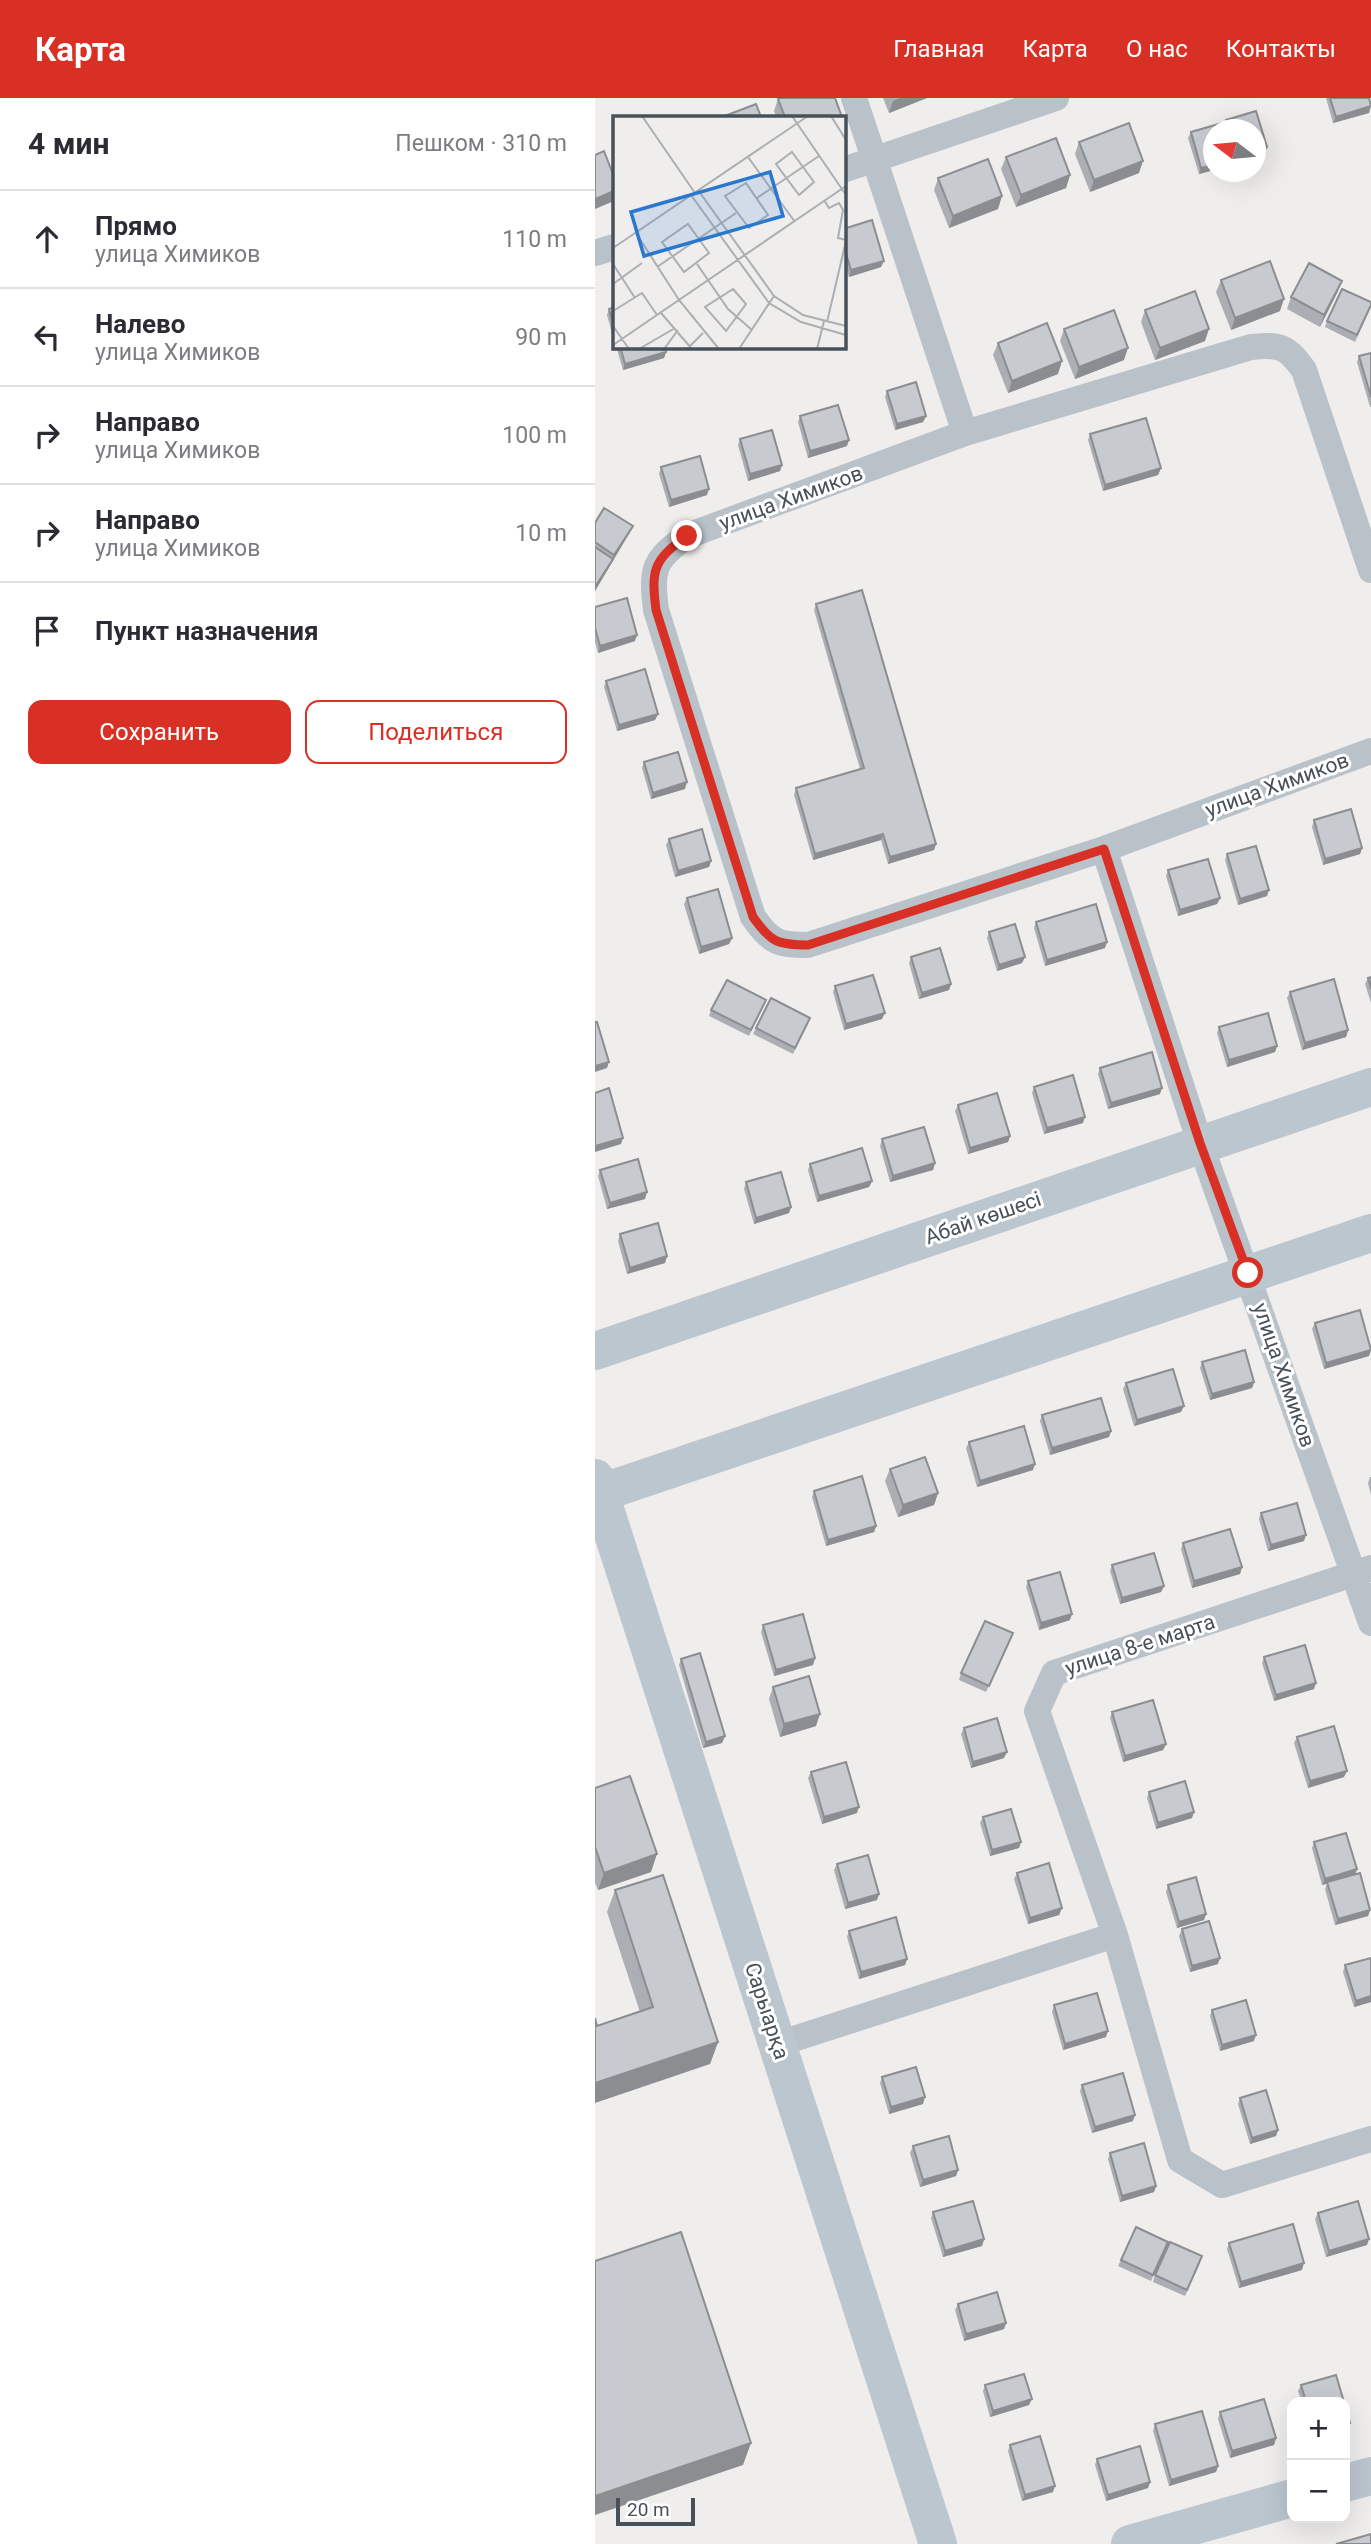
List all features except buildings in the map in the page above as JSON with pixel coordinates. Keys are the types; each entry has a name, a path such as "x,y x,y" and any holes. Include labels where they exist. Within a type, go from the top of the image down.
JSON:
{"street":[{"path":"854,98 965,433"},
{"path":"845,169 1056,98"},
{"path":"595,253 613,247"},
{"name":"улица Химиков","path":"1371,570 1304,370 1292,353 1275,345 1251,347 965,433 687,536 664,552 652,578 656,610 753,917 765,934 783,945 808,945 1104,849 1371,751"},
{"name":"улица Химиков","path":"1104,849 1200,1143 1362,1571 1371,1623"},
{"name":"Абай көшесі","path":"595,1351 1371,1087"},
{"path":"598,1485 1371,1233"},
{"name":"Сарыарқа","path":"598,1485 938,2544"},
{"name":"улица 8-е марта","path":"1362,1571 1054,1673 1037,1711 1115,1935 1180,2160 1222,2185 1371,2138"},
{"path":"778,2044 1115,1935"},
{"path":"1350,2482 1371,2476"},
{"path":"1130,2544 1287,2499"}],"route":[{"path":"687,536 664,552 652,578 656,610 753,917 765,934 783,945 808,945 1104,849 1200,1143 1248,1273"}]}
